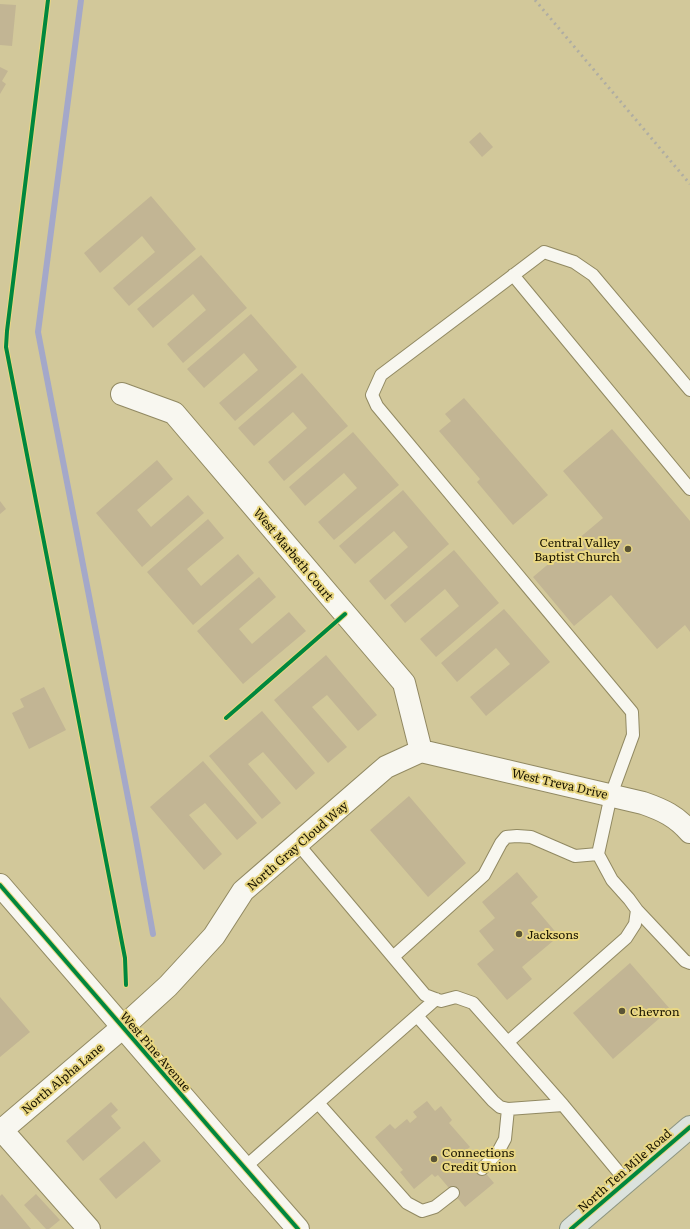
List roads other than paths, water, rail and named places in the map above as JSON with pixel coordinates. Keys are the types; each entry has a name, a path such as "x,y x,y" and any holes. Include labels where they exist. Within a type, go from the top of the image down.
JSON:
{"main road":[{"name":"North Ten Mile Road","path":"571,1229 690,1127"}],"street":[{"name":"West Marbeth Court","path":"122,394 174,413 404,683 421,751"},
{"name":"West Treva Drive","path":"421,751 643,803 665,811 682,823 690,832"},
{"name":"North Gray Cloud Way","path":"123,1027 168,986 214,936 243,891 386,767 421,751"},
{"name":"West Pine Avenue","path":"0,884 298,1229"},
{"name":"North Alpha Lane","path":"1,1129 123,1027"},
{"path":"1,1129 88,1229"}],"lane":[{"path":"690,390 593,275 574,262 544,252 381,375 372,395 378,406 632,712 633,735 611,795 598,854 612,880 629,898 637,910 685,961 690,963"},
{"path":"513,276 690,489"},
{"path":"393,957 484,875 501,843 506,837 531,837 575,856 598,854"},
{"path":"298,844 425,995 441,1001 456,998 473,1003 563,1105 626,1181"},
{"path":"508,1042 626,938 635,924 637,910"},
{"path":"244,1168 436,999"},
{"path":"417,1016 493,1101 500,1106 508,1109 563,1105"},
{"path":"318,1103 407,1203 422,1211 435,1207 453,1193"},
{"path":"482,1169 498,1152 505,1139 508,1109"}],"waterway":[{"path":"81,0 38,332 153,934"}],"railway":[{"path":"535,0 690,184"}],"place":[{"name":"Central Valley Baptist Church","path":"628,549"},
{"name":"Jacksons","path":"519,934"},
{"name":"Chevron","path":"622,1011"},
{"name":"Connections Credit Union","path":"434,1159"}]}
